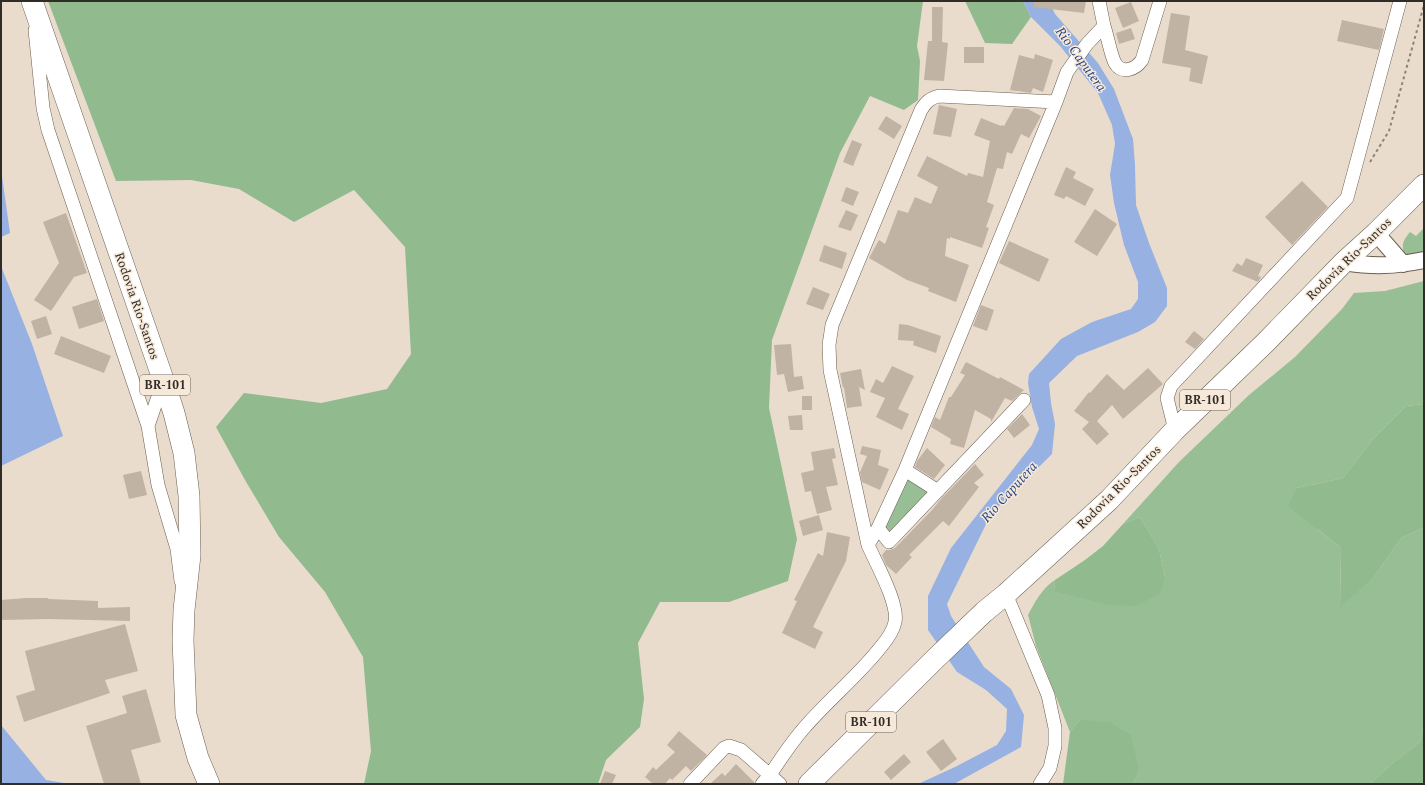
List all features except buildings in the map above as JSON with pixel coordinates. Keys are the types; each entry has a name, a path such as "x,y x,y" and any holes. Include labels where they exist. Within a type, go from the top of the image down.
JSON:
{"highway":[{"name":"Rodovia Rio-Santos","path":"32,2 164,382 174,413 184,453 189,496 190,555 182,640 186,715 198,758 209,784"},
{"name":"Rodovia Rio-Santos","path":"809,784 984,612 1006,594 1109,500 1175,430 1266,342 1344,262 1376,233 1424,185"}],"street":[{"path":"1099,1 1104,26 1116,63 1122,68 1129,69 1137,67 1142,60 1160,1"},
{"path":"1175,430 1167,398 1171,386 1347,198 1400,1"},
{"path":"32,2 43,108 48,130 148,426 158,484 177,548 184,610"},
{"path":"868,545 878,528 905,470 1067,72 1087,44 1104,26"},
{"path":"690,784 724,748 729,746 741,750 771,781 785,752 804,727 870,661 888,638 895,622 895,610 868,545 830,370 829,345 832,325 918,117 927,101 932,97 939,96 1056,102"},
{"path":"1376,233 1403,264"},
{"path":"1344,262 1365,266 1403,264 1424,260"},
{"path":"148,426 164,382"},
{"path":"878,528 889,542 1024,400"},
{"path":"905,470 938,491"},
{"path":"1006,594 1048,696 1055,728 1055,746 1050,768 1040,784"}],"path":[{"path":"1368,165 1388,131 1424,6"}],"green space":[{"path":"48,1 923,1 917,46 920,61 918,100 904,110 870,96 840,153 772,340 769,408 797,539 788,581 729,602 660,602 638,643 644,699 640,727 606,760 598,784 364,784 371,751 363,657 325,592 279,537 216,427 244,393 321,403 387,389 411,354 405,247 354,190 294,222 239,189 191,180 116,181"},
{"path":"965,1 1023,1 1031,17 1012,44 985,43"},
{"path":"1424,228 1424,258 1405,258 1403,247 1405,239 1410,232 1416,236"},
{"path":"1424,281 1424,404 1406,406 1373,439 1343,478 1297,488 1318,530 1341,548 1340,606 1372,580 1401,538 1423,528 1424,529 1424,723 1420,742 1394,762 1370,784 1133,784 1139,771 1080,720 1070,732 1036,646 1028,615 1033,605 1050,583 1055,580 1054,591 1165,577 1159,549 1140,517 1123,524 1179,462 1249,395 1295,357 1342,309 1354,293 1385,291"},
{"path":"1424,404 1424,529 1423,528 1401,538 1372,580 1340,607 1341,548 1288,506 1297,488 1343,478 1373,439 1406,406"},
{"path":"907,473 934,491 889,538 881,528"},
{"path":"1140,517 1159,549 1165,577 1160,594 1135,606 1109,605 1054,591 1055,580 1103,546 1123,524"},
{"path":"1080,720 1109,722 1131,735 1139,771 1133,784 1063,784 1070,732"},
{"path":"1424,723 1424,784 1370,784 1394,762 1420,742"}],"water":[{"name":"Rio Caputera","path":"1023,1 1049,1 1055,14 1098,63 1114,89 1133,139 1136,205 1167,288 1167,306 1155,322 1138,332 1077,356 1049,383 1055,424 1052,454 991,514 947,604 951,616 984,667 1011,689 1024,715 1021,747 954,784 918,784 997,745 1006,731 1007,709 986,690 957,672 928,630 928,596 951,548 1032,445 1039,429 1032,407 1028,383 1029,374 1061,339 1092,322 1131,309 1138,299 1138,282 1124,245 1114,203 1110,175 1115,144 1112,125 1098,93 1060,46 1031,17"},
{"path":"1,169 10,233 1,237"},
{"path":"1,266 32,344 63,436 1,466"},
{"path":"1,725 46,780 70,784 1,784"}]}
